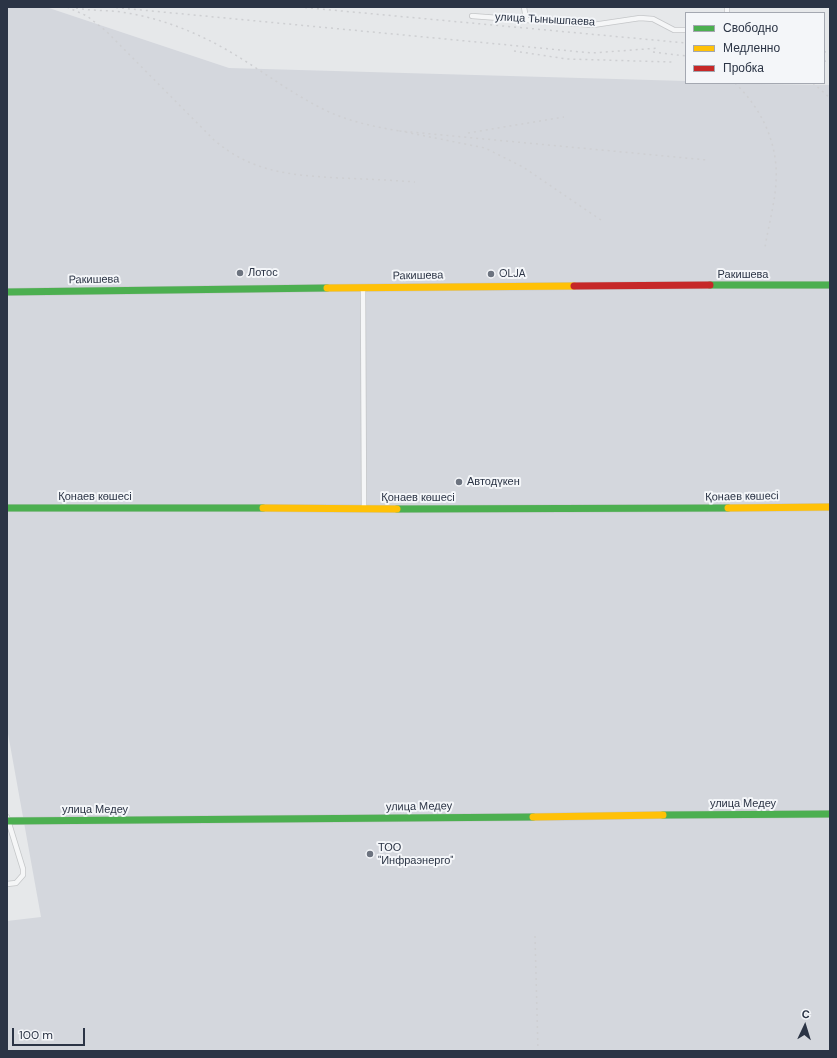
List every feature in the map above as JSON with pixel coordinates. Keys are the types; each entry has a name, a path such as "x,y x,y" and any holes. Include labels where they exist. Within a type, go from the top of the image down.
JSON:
{"street":[{"path":"524,7 526,19"},
{"name":"улица Тынышпаева","path":"472,16 593,25 640,18 653,19 674,30 685,30"},
{"name":"Ракишева","path":"7,292 627,285 830,285"},
{"path":"363,288 364,509"},
{"name":"Қонаев көшесі","path":"7,508 364,509 830,507"},
{"name":"улица Медеу","path":"8,819 830,814"},
{"path":"8,819 23,868 21,880 9,884"}],"shaded area":[{"path":"7,7 46,7 229,68 685,81 685,84 830,85 830,1051 7,1051 7,921 41,917 7,728"}],"railway":[{"path":"67,7 87,16 106,31 214,140 243,159 258,166 289,173 321,177 415,182"},
{"path":"110,7 592,53 659,48"},
{"path":"299,7 685,43"},
{"path":"76,8 115,11 131,14 183,29 234,54 311,103 327,111 363,124 400,131"},
{"path":"514,51 567,59 672,62"},
{"path":"825,52 830,51"},
{"path":"653,52 685,56"},
{"path":"825,61 830,62"},
{"path":"736,84 758,111 768,132 775,155 776,187 765,247"},
{"path":"814,84 830,98"},
{"path":"468,133 564,117"},
{"path":"601,220 523,167 485,148 400,131 707,160"},
{"path":"535,936 538,1051"}],"traffic: fast":[{"path":"710,285 830,285"},
{"path":"7,292 327,288"},
{"path":"7,508 263,508"},
{"path":"397,509 728,508"},
{"path":"663,815 830,814"},
{"path":"8,821 533,817"}],"traffic: slow":[{"path":"327,288 574,286"},
{"path":"728,508 830,507"},
{"path":"263,508 397,509"},
{"path":"533,817 663,815"}],"traffic: jam":[{"path":"574,286 710,285"}],"place":[{"name":"Лотос","path":"240,273"},
{"name":"OLJA","path":"491,274"},
{"name":"Автодүкен","path":"459,482"},
{"name":"ТОО \"Инфраэнерго\"","path":"370,854"}]}
